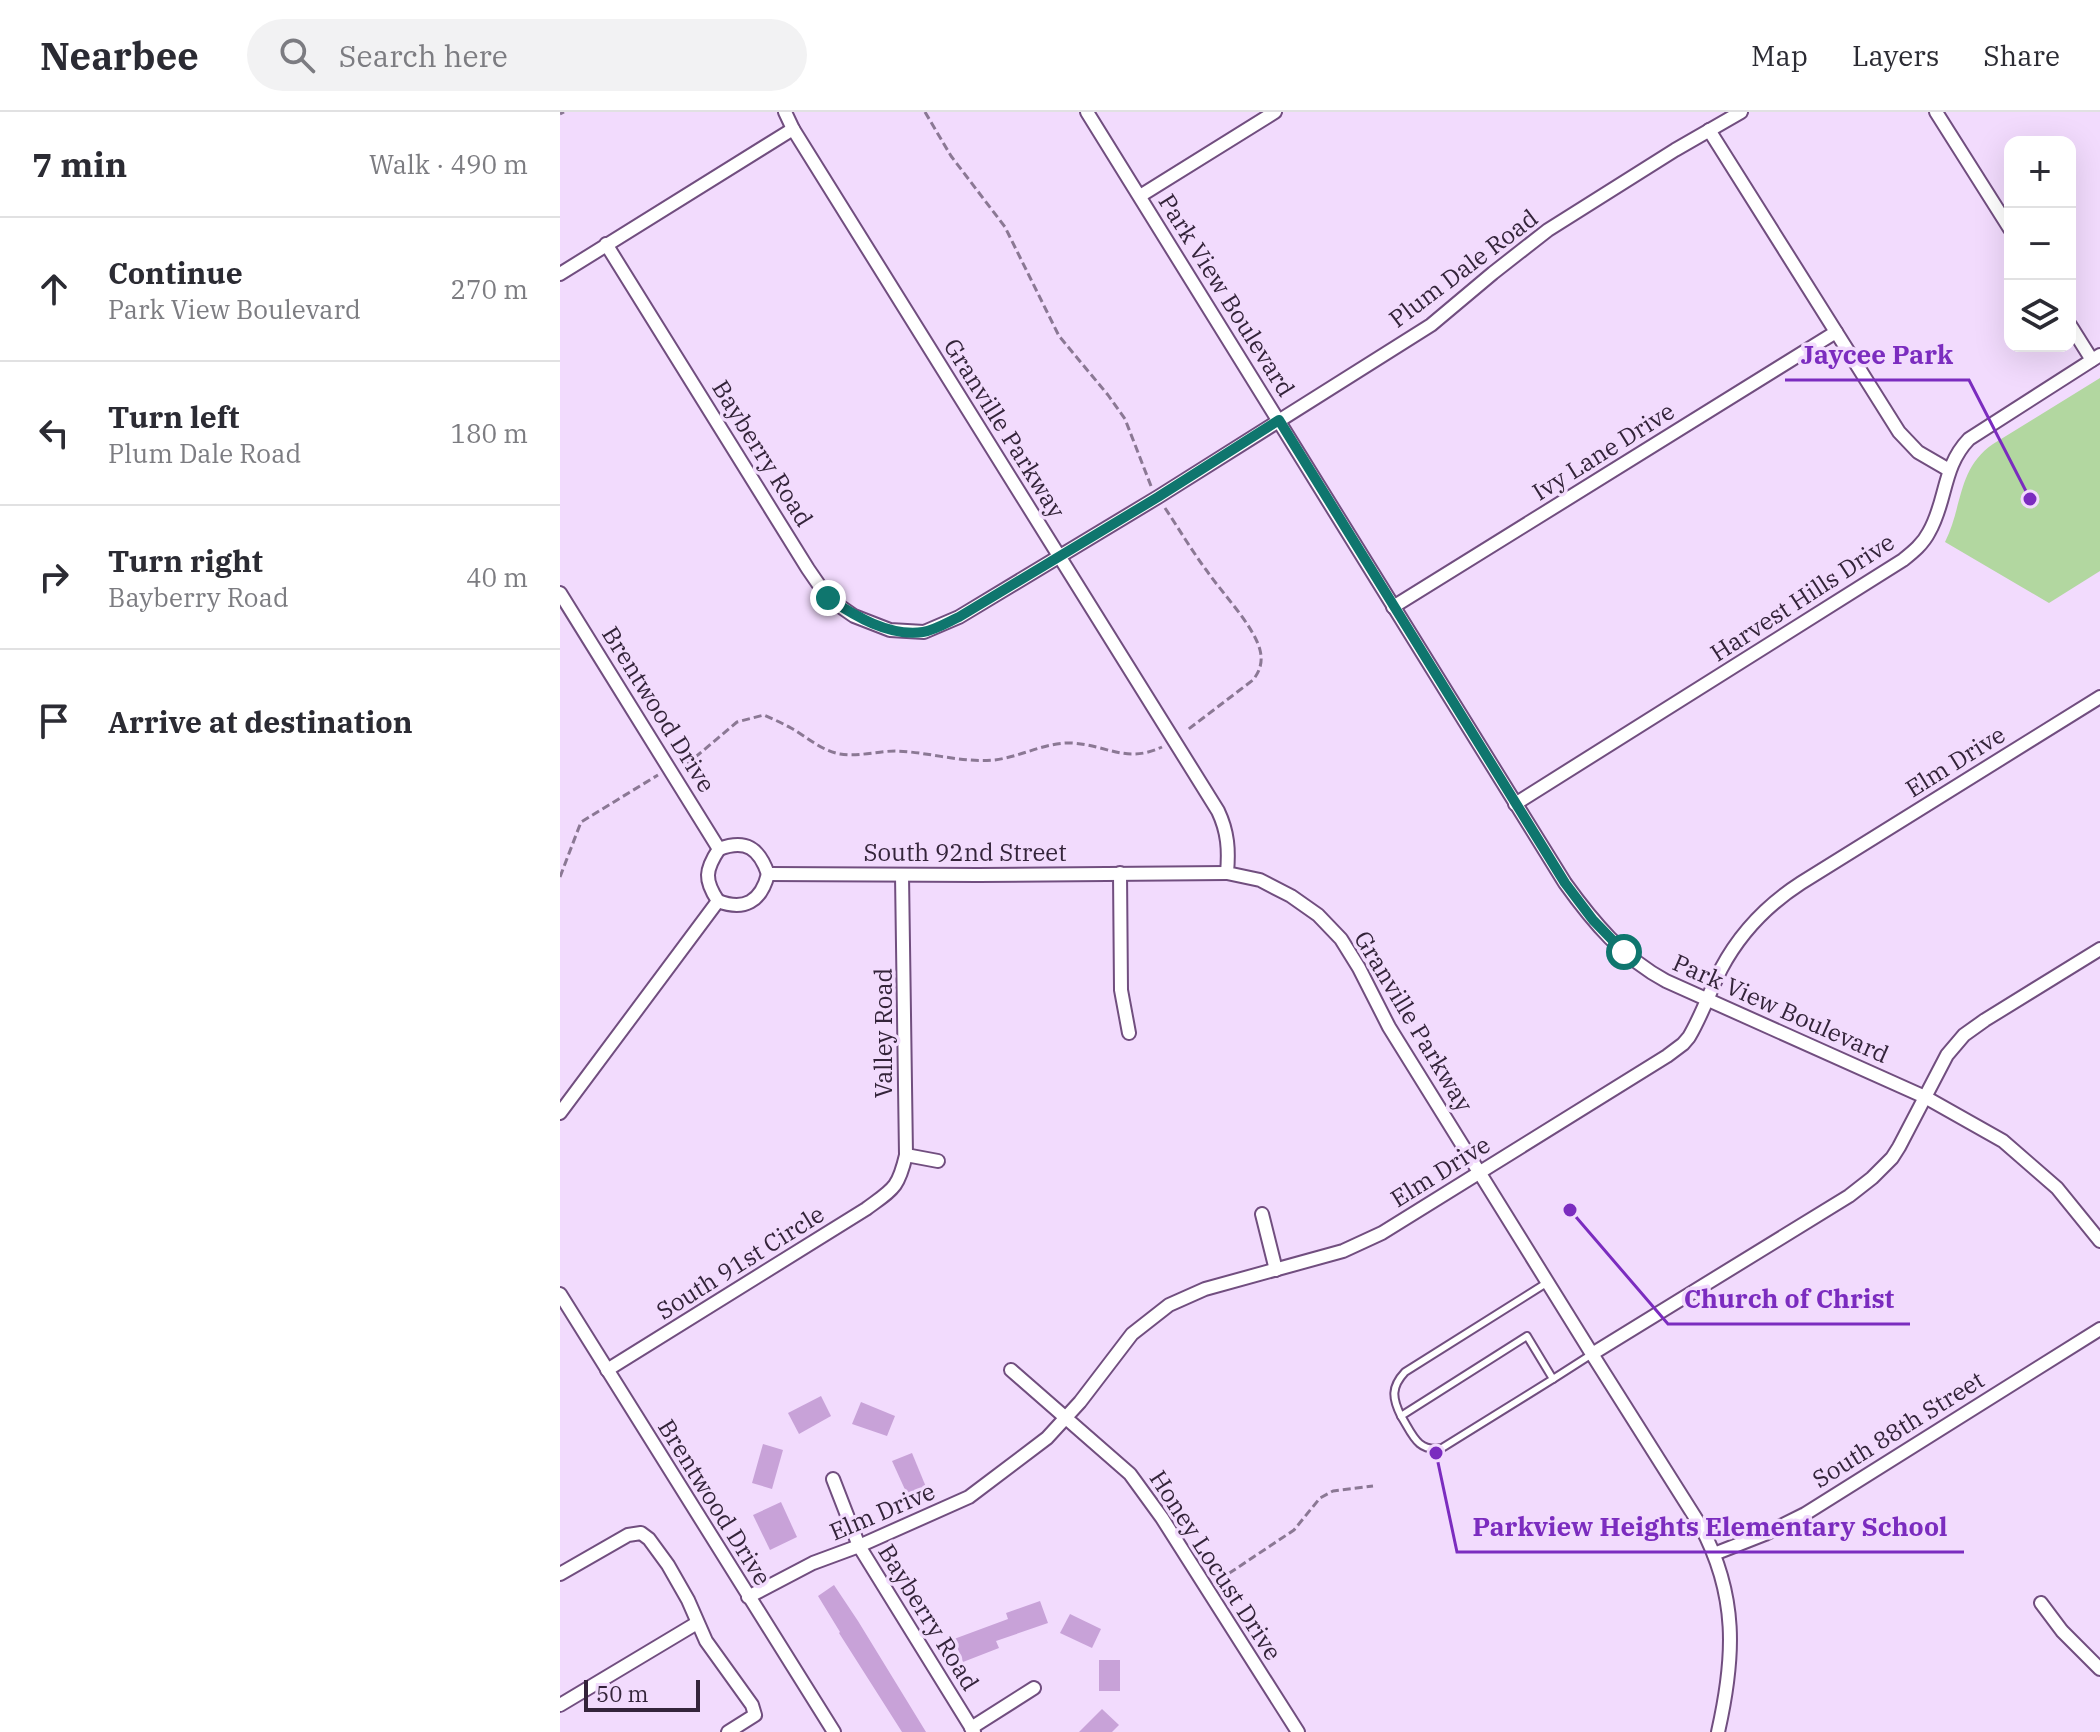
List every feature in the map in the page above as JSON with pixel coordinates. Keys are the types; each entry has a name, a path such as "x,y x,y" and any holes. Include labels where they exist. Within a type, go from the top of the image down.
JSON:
{"street":[{"name":"Granville Parkway","path":"785,112 1218,811 1227,834 1227,873 1260,880 1291,896 1318,915 1341,939 1389,1027 1696,1517 1714,1554 1730,1623 1731,1650 1718,1732"},
{"name":"Park View Boulevard","path":"1087,112 1565,883 1614,943 1656,976 1925,1097 2003,1141 2057,1188 2100,1241"},
{"path":"1140,196 1275,112"},
{"name":"Plum Dale Road","path":"924,632 959,617 1059,557 1431,325 1548,230 1741,112"},
{"path":"1936,112 2004,220"},
{"path":"560,274 793,129"},
{"path":"1709,130 1905,439 1918,452 1949,470"},
{"name":"Bayberry Road","path":"606,244 828,598 854,616 890,630 924,632"},
{"name":"Ivy Lane Drive","path":"1393,607 1836,332"},
{"path":"2076,333 2096,358"},
{"name":"Harvest Hills Drive","path":"1515,804 1903,560 1929,533 1949,470 1963,446 1974,435 2096,358"},
{"name":"Brentwood Drive","path":"560,593 719,849"},
{"name":"Elm Drive","path":"748,1597 813,1563 969,1497 1032,1450 1067,1417 1132,1334 1161,1310 1192,1294 1343,1251 1382,1233 1676,1050 1689,1037 1722,968 1746,930 1788,891 2100,697"},
{"path":"740,845 756,851 768,874 759,895 749,903 733,907 718,901 709,886 708,865 719,849 740,845"},
{"path":"1120,873 1121,990 1129,1033"},
{"name":"South 92nd Street","path":"768,874 1227,873"},
{"name":"Valley Road","path":"894,1188 906,1155 902,875"},
{"path":"560,1113 718,901"},
{"path":"1592,1354 1862,1187 1892,1158 1947,1055 1964,1035 2100,949"},
{"path":"906,1155 938,1161"},
{"name":"South 91st Circle","path":"607,1370 866,1209 894,1188"},
{"path":"1262,1214 1276,1270"},
{"name":"Brentwood Drive","path":"560,1294 834,1732"},
{"name":"South 88th Street","path":"1714,1554 1805,1514 2100,1329"},
{"name":"Honey Locust Drive","path":"1011,1370 1130,1474 1162,1518 1298,1732"},
{"name":"Bayberry Road","path":"833,1479 859,1546 972,1730"},
{"path":"561,1574 628,1535 641,1533 649,1539 688,1600 706,1641 752,1705 755,1715 728,1732"},
{"path":"2041,1603 2062,1631 2100,1669"},
{"path":"560,1705 697,1623"},
{"path":"972,1730 1034,1688"}],"lane":[{"path":"1548,1282 1405,1372 1396,1383 1393,1398 1401,1416 1421,1445 1431,1449 1442,1448 1592,1354"},
{"path":"1401,1416 1527,1336 1553,1379"}],"path":[{"path":"925,112 951,156 1005,227 1059,336 1125,419 1154,490"},
{"path":"1162,505 1251,631 1261,657 1260,668 1253,680 1181,735"},
{"path":"686,765 737,722 764,715 822,748 841,754 896,751 984,760 1007,758 1065,744 1136,755 1166,745"},
{"path":"560,877 581,822 658,775"},
{"path":"1215,1582 1294,1530 1320,1498 1333,1491 1373,1486"}],"green space":[{"path":"2100,378 2100,571 2049,603 1945,542 1962,489 1981,454"}],"building":[{"path":"821,1396 831,1416 799,1434 788,1413"},
{"path":"861,1402 895,1416 887,1436 852,1424"},
{"path":"763,1444 783,1450 772,1489 752,1483"},
{"path":"912,1453 926,1487 907,1494 892,1461"},
{"path":"781,1502 797,1537 770,1550 753,1515"},
{"path":"834,1585 926,1732 902,1732 839,1633 818,1596"},
{"path":"1040,1601 1048,1623 996,1641 999,1648 963,1662 954,1639 1008,1619 1006,1613"},
{"path":"1070,1614 1101,1629 1092,1648 1060,1633"},
{"path":"1099,1660 1120,1660 1120,1691 1099,1691"},
{"path":"1102,1709 1119,1725 1112,1732 1079,1732"}],"place":[{"name":"Jaycee Park","path":"2030,499"},
{"name":"Church of Christ","path":"1570,1210"},
{"name":"Parkview Heights Elementary School","path":"1436,1453"}],"route":[{"path":"828,598 854,616 890,630 924,632 959,617 1279,420 1565,883 1604,933 1624,952"}]}
